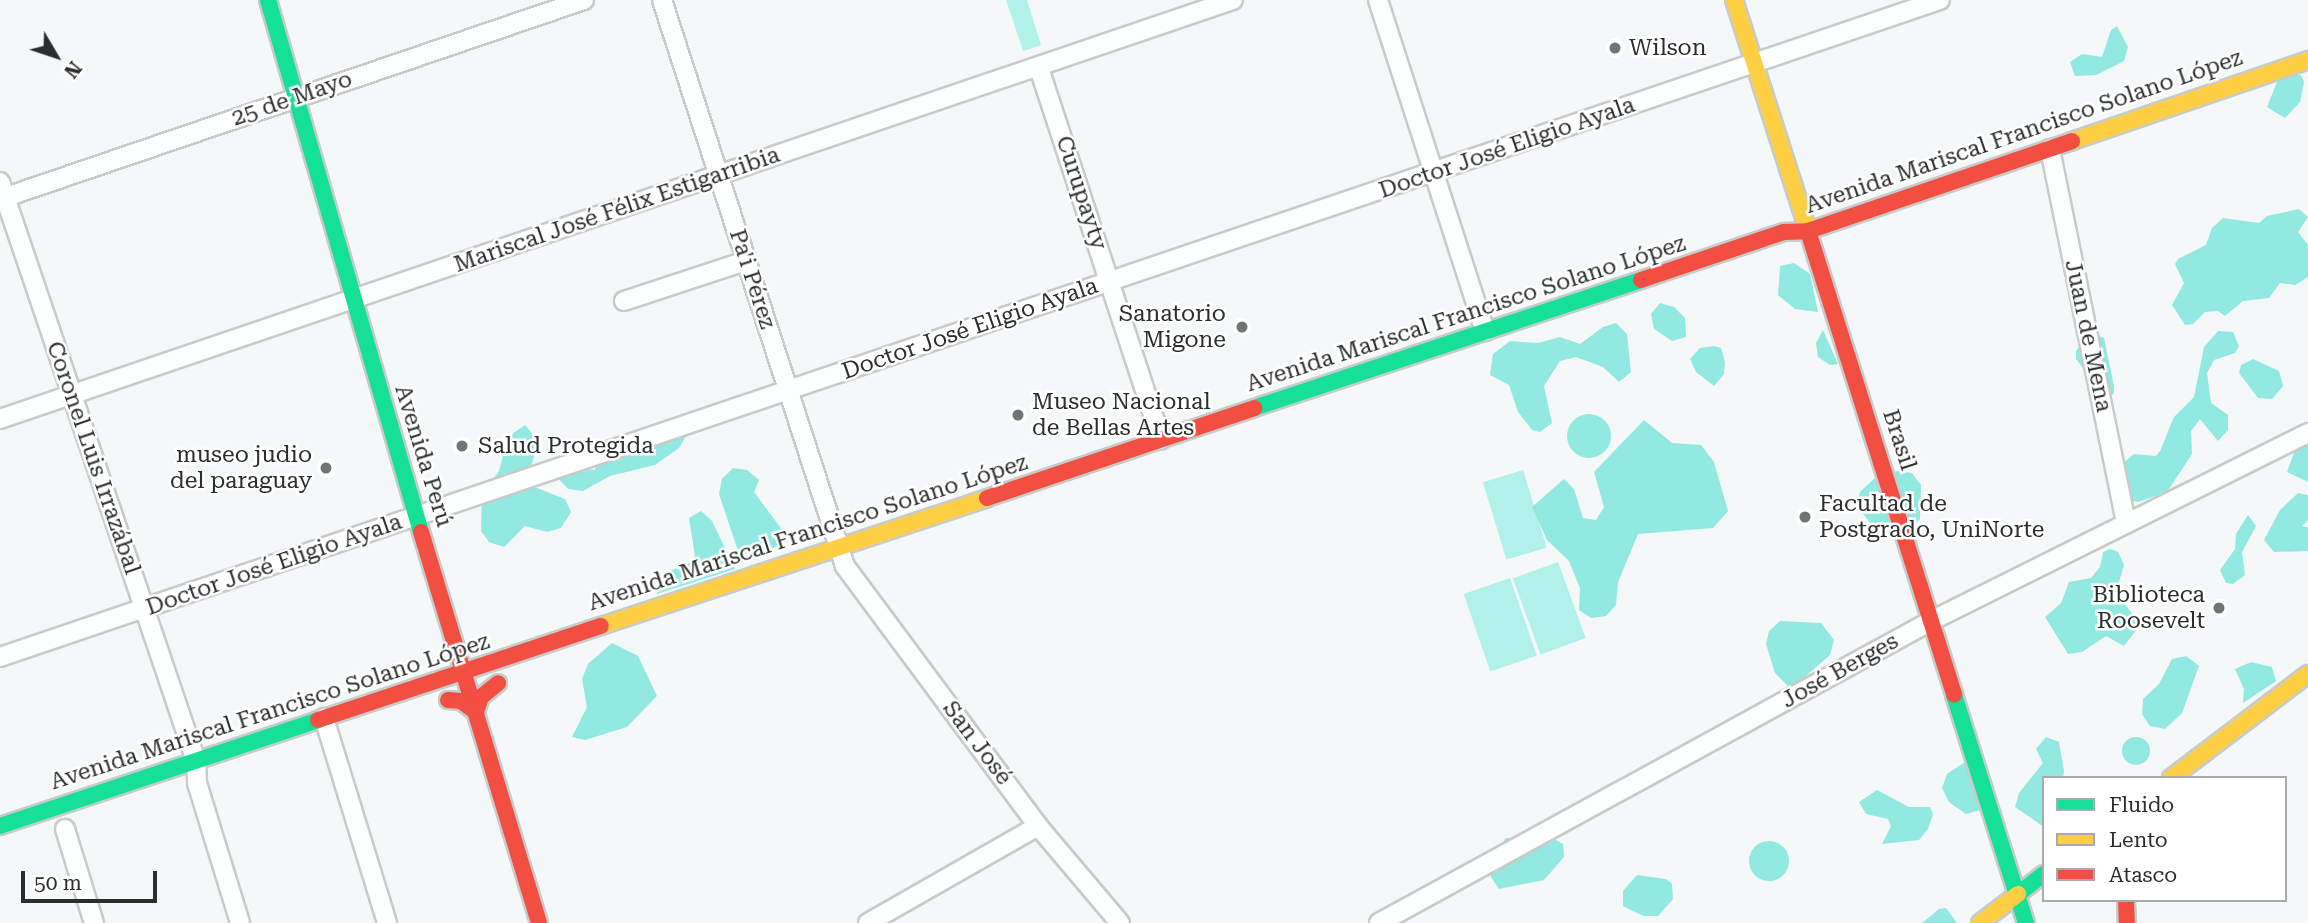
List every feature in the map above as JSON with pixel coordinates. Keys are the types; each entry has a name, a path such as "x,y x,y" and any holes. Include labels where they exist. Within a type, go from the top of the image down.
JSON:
{"main road":[{"name":"Avenida Perú","path":"268,0 352,301 539,923"},
{"name":"Brasil","path":"1734,0 1933,620 2026,923"},
{"name":"Avenida Mariscal Francisco Solano López","path":"0,827 197,777 329,734 439,680 649,610 846,558 1161,439 1789,230 1808,231 2308,60"},
{"name":"Avenida Mariscal Francisco Solano López","path":"1485,331 1463,351 1383,379 1359,392 1795,244 1808,231"},
{"path":"1149,462 1206,443"},
{"name":"Avenida Mariscal Francisco Solano López","path":"826,573 846,558"},
{"path":"470,691 481,677 624,624 649,610"},
{"path":"439,680 451,667 457,650 471,660 493,662"},
{"path":"250,763 269,750 329,734 450,688 464,672"},
{"path":"2174,776 2308,674"},
{"name":"Avenida Mariscal Francisco Solano López","path":"504,681 481,697 476,712 461,701 441,703 470,691 504,681"},
{"path":"17,839 41,826 177,780 197,777"},
{"path":"1980,923 2042,876"},
{"path":"2126,902 2127,923"}],"street":[{"name":"25 de Mayo","path":"2,193 584,0"},
{"name":"Pa'i Pérez","path":"662,0 788,391 846,558"},
{"name":"Mariscal José Félix Estigarribia","path":"0,419 1040,68 1233,0"},
{"path":"1378,0 1485,331"},
{"name":"Doctor José Eligio Ayala","path":"0,657 1940,0"},
{"name":"Curupayty","path":"1040,68 1161,439"},
{"name":"Juan de Mena","path":"2050,149 2126,523"},
{"name":"Coronel Luis Irrazábal","path":"2,193 144,609 240,923"},
{"path":"624,301 746,261"},
{"name":"José Berges","path":"1379,923 1933,620 2308,433"},
{"name":"San José","path":"846,558 1038,825 1120,923"},
{"path":"329,734 387,923"},
{"path":"867,923 1038,825"},
{"path":"65,829 94,923"}],"shaded area":[{"path":"1006,0 1027,0 1041,45 1023,51"},
{"path":"2117,26 2128,47 2124,61 2096,75 2075,76 2070,62 2082,54 2102,57 2111,30"},
{"path":"2281,72 2301,75 2304,82 2300,102 2285,118 2267,107"},
{"path":"2299,209 2308,217 2298,232 2308,245 2308,277 2295,285 2280,283 2269,298 2243,301 2225,316 2218,311 2205,312 2193,324 2185,325 2172,305 2184,283 2175,264 2178,259 2206,245 2212,228 2223,218 2259,223 2267,216"},
{"path":"1794,263 1810,274 1818,312 1795,309 1778,295 1780,266"},
{"path":"1660,303 1674,307 1685,318 1686,337 1672,341 1654,329 1651,314"},
{"path":"1616,323 1627,334 1631,372 1619,382 1603,367 1576,357 1560,361 1544,386 1552,423 1540,432 1532,430 1518,412 1509,385 1490,375 1493,354 1510,341 1538,343 1560,337 1580,344 1603,327"},
{"path":"1823,330 1838,364 1830,365 1818,357 1816,343"},
{"path":"2218,331 2233,332 2239,346 2235,353 2214,360 2207,373 2211,403 2228,415 2228,430 2218,441 2200,419 2191,431 2192,454 2167,492 2138,502 2124,499 2122,464 2134,454 2156,456 2160,451 2174,417 2194,397 2204,347"},
{"path":"2090,333 2104,338 2114,386 2114,393 2100,408 2090,399 2090,377 2076,359 2076,351"},
{"path":"1700,348 1721,348 1725,362 1724,374 1714,386 1696,372 1690,359"},
{"path":"2253,359 2279,371 2283,386 2272,399 2258,398 2239,373 2241,365"},
{"path":"1589,414 1598,415 1605,420 1610,427 1610,445 1605,452 1598,457 1589,458 1580,457 1573,452 1568,445 1567,436 1568,427 1573,420 1580,415"},
{"path":"1644,420 1672,443 1701,445 1714,462 1728,511 1713,528 1638,534 1618,582 1616,605 1606,616 1591,618 1579,610 1580,588 1569,561 1547,540 1532,507 1564,479 1574,489 1583,518 1596,520 1604,507 1594,472"},
{"path":"525,425 539,442 529,472 532,486 565,499 571,512 561,528 547,532 525,526 504,547 489,542 481,531 482,494 499,471 508,437"},
{"path":"681,431 685,438 679,448 655,465 610,476 583,491 568,489 558,478 568,467 595,470 596,462"},
{"path":"2308,442 2308,482 2287,472 2295,450"},
{"path":"733,468 747,470 759,480 754,492 783,531 777,546 758,558 738,551 719,494 722,479"},
{"path":"1523,470 1547,547 1507,560 1483,482"},
{"path":"1897,471 1912,473 1921,485 1920,519 1914,525 1871,524 1857,506 1860,492 1876,477"},
{"path":"2298,493 2308,495 2308,520 2302,526 2308,527 2308,551 2274,552 2264,540 2280,510"},
{"path":"701,511 712,521 735,569 657,594 657,586 672,570 692,562 695,556 689,518"},
{"path":"2248,515 2256,526 2242,552 2245,575 2233,584 2226,583 2220,570 2235,549 2236,534"},
{"path":"2110,549 2118,552 2124,565 2116,593 2139,622 2137,629 2124,646 2106,636 2082,652 2068,654 2045,617 2061,603 2069,582 2091,578 2100,567 2103,552"},
{"path":"1558,562 1586,638 1541,655 1513,578"},
{"path":"1510,578 1537,656 1490,671 1464,594"},
{"path":"1780,621 1821,623 1834,640 1830,655 1791,689 1775,673 1766,644 1769,631"},
{"path":"612,643 638,656 657,696 627,727 585,740 572,737 587,707 582,679 588,664"},
{"path":"2186,656 2199,666 2182,713 2165,729 2150,726 2142,714 2143,699 2159,684 2172,659"},
{"path":"2251,662 2272,667 2276,681 2243,703 2244,689 2235,669"},
{"path":"2046,737 2059,742 2064,771 2063,776 2042,776 2042,826 2015,807 2019,793 2043,763 2036,749"},
{"path":"2136,737 2146,741 2150,751 2146,761 2136,765 2126,761 2122,751 2126,741"},
{"path":"1965,762 1980,810 1966,814 1949,802 1942,788 1947,774"},
{"path":"1877,790 1909,807 1930,807 1933,814 1928,829 1919,840 1882,844 1891,826 1888,819 1866,814 1859,802"},
{"path":"1506,838 1556,840 1563,844 1564,857 1544,880 1499,889 1491,877 1489,862"},
{"path":"1769,841 1777,842 1783,847 1788,853 1788,869 1783,875 1777,880 1769,881 1761,880 1755,875 1750,869 1749,861 1750,853 1755,847 1761,842"},
{"path":"1637,875 1666,879 1672,884 1673,899 1658,916 1643,916 1623,906 1623,891"},
{"path":"1946,908 1957,923 1922,923 1939,909"}],"traffic: fast":[{"path":"268,0 421,532"},
{"path":"1254,408 1641,280"},
{"path":"1954,695 2026,923"},
{"path":"0,826 318,720"},
{"path":"2018,894 2042,876"}],"traffic: slow":[{"path":"1734,0 1808,231"},
{"path":"2072,141 2308,60"},
{"path":"601,626 987,498"},
{"path":"2174,776 2308,674"},
{"path":"1980,923 2018,894"}],"traffic: jam":[{"path":"1641,280 1784,232 1808,231 2072,141"},
{"path":"1808,231 1954,695"},
{"path":"987,498 1254,408"},
{"path":"421,532 539,923"},
{"path":"318,720 601,626"},
{"path":"448,700 461,701 476,712 481,697 498,683"},
{"path":"2126,902 2127,923"}],"place":[{"name":"Wilson","path":"1615,48"},
{"name":"Sanatorio Migone","path":"1242,327"},
{"name":"Museo Nacional de Bellas Artes","path":"1018,415"},
{"name":"Salud Protegida","path":"462,446"},
{"name":"museo judio del paraguay","path":"326,468"},
{"name":"Facultad de Postgrado, UniNorte","path":"1805,517"},
{"name":"Biblioteca Roosevelt","path":"2219,608"}]}
